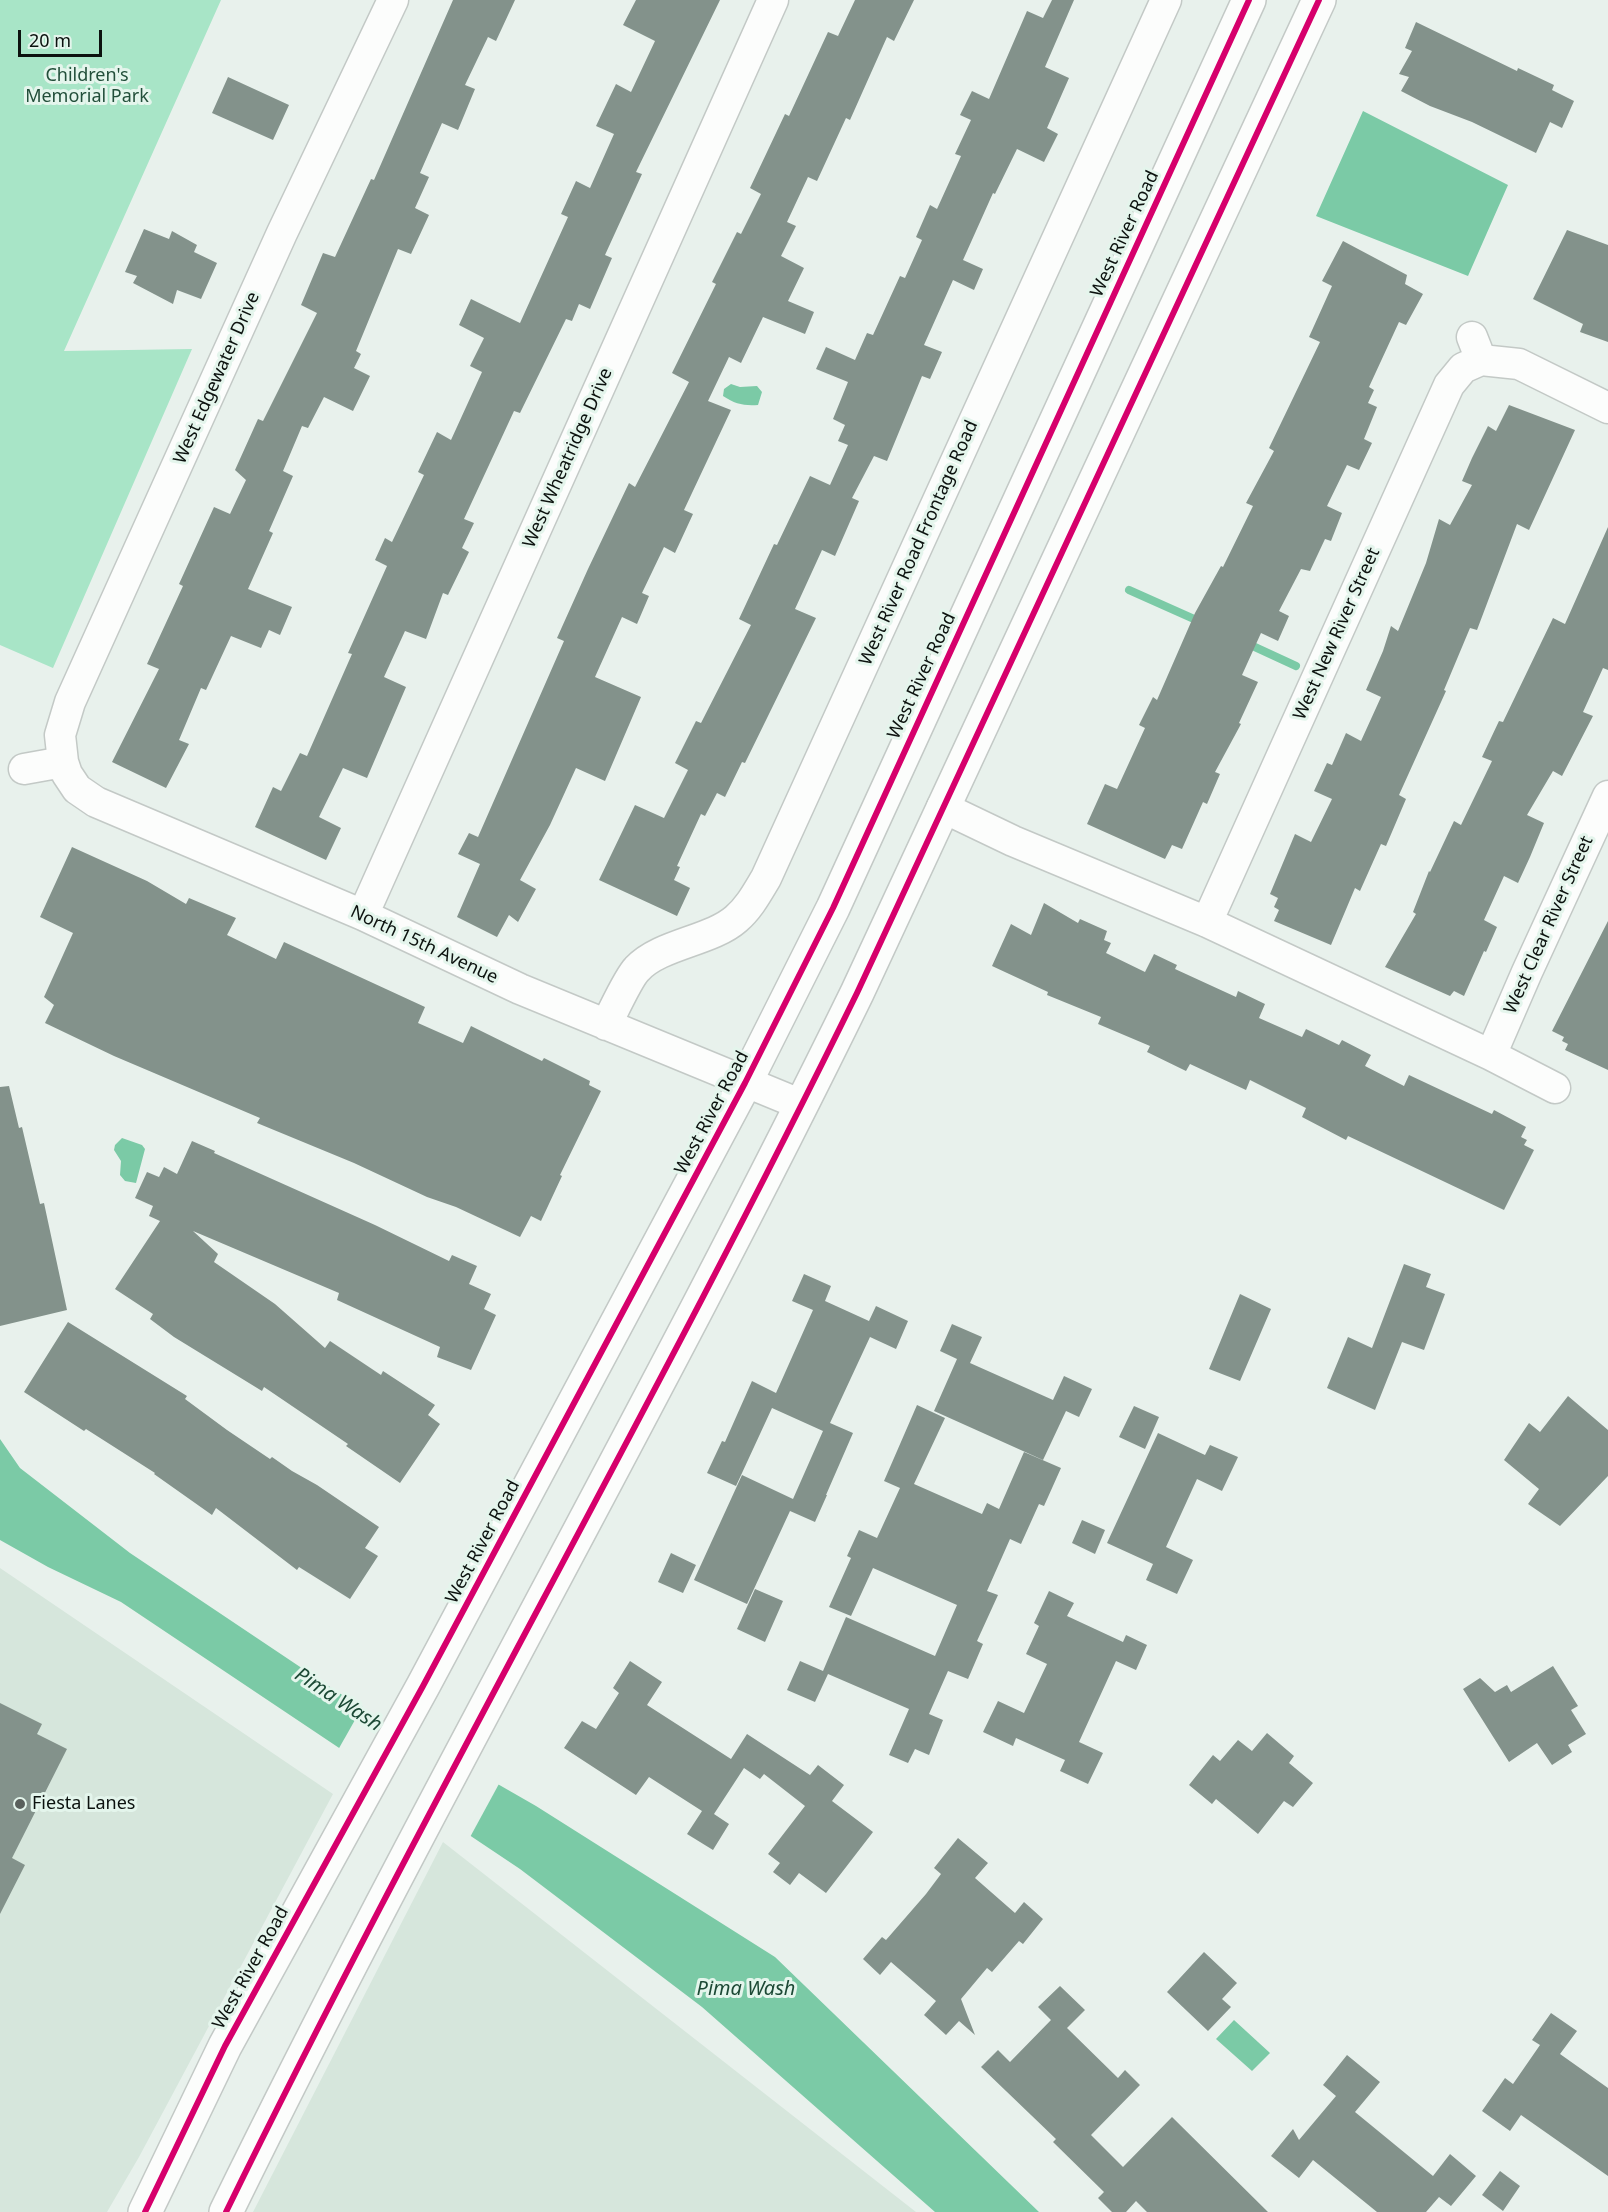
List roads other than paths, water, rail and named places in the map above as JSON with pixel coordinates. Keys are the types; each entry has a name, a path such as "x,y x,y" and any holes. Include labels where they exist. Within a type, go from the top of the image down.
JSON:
{"main road":[{"name":"West River Road","path":"145,2212 225,2046 423,1686 745,1083 833,908 1249,0"},
{"path":"226,2212 291,2080 412,1846 554,1582 802,1105 857,993 1319,0"}],"street":[{"name":"West Edgewater Drive","path":"63,762 60,735 70,702 282,233 393,0"},
{"name":"West Wheatridge Drive","path":"363,915 773,0"},
{"name":"West River Road Frontage Road","path":"606,1025 637,969 660,954 715,932 735,920 751,903 766,878 1166,0"},
{"name":"West New River Street","path":"1207,922 1449,384 1477,348 1518,364 1608,408"},
{"path":"24,769 63,762"},
{"name":"North 15th Avenue","path":"63,762 67,774 77,789 96,802 363,915 520,989 802,1105"},
{"name":"West Clear River Street","path":"1491,1055 1608,796"},
{"path":"942,807 1013,841 1207,922 1491,1055 1555,1088"}],"water":[{"path":"1363,111 1508,185 1468,276 1316,216"},
{"path":"731,384 740,387 757,386 762,392 758,405 740,404 723,396 724,389"},
{"path":"122,1138 142,1145 145,1149 136,1183 125,1181 120,1175 121,1161 114,1150 115,1145"},
{"name":"Pima Wash","path":"0,1439 20,1468 130,1553 339,1693 536,1806 775,1957 1039,2212 935,2212 702,2007 520,1869 121,1602 48,1567 0,1540"},
{"path":"1234,2020 1270,2053 1252,2071 1216,2039"}],"waterway":[{"path":"1129,590 1203,623"},
{"path":"1244,642 1296,666"}],"place":[{"name":"Fiesta Lanes","path":"20,1804"}],"park label":[{"name":"Children's Memorial Park","path":"87,86"}]}
